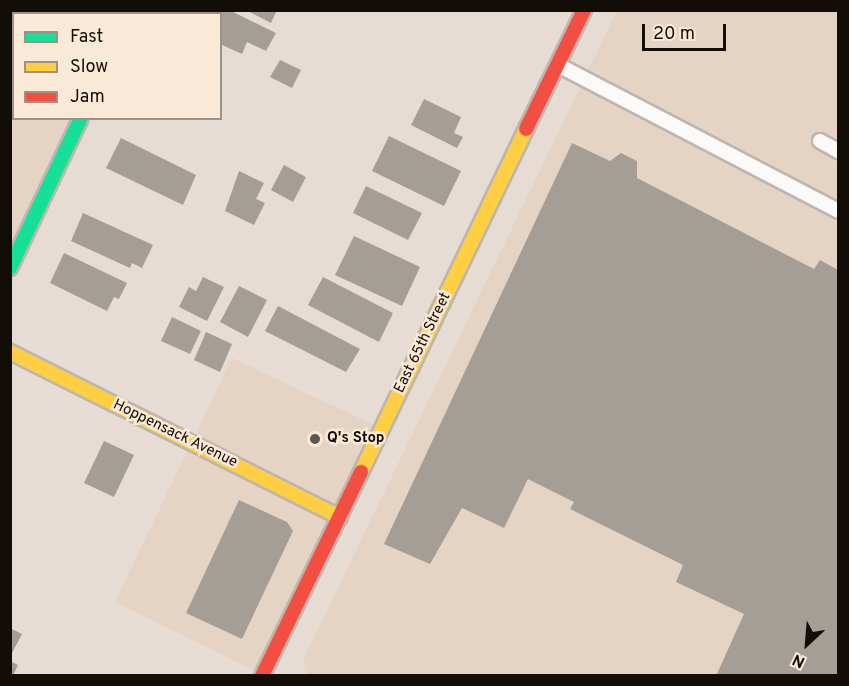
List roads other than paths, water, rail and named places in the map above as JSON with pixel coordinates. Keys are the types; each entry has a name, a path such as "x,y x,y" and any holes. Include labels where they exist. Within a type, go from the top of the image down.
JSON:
{"street":[{"name":"East 65th Street","path":"263,675 584,10"},
{"path":"10,268 80,120"},
{"name":"Hoppensack Avenue","path":"10,352 340,517"}],"lane":[{"path":"558,65 838,211"},
{"path":"820,141 838,151"}],"place":[{"name":"Q's Stop","path":"315,439"}]}
